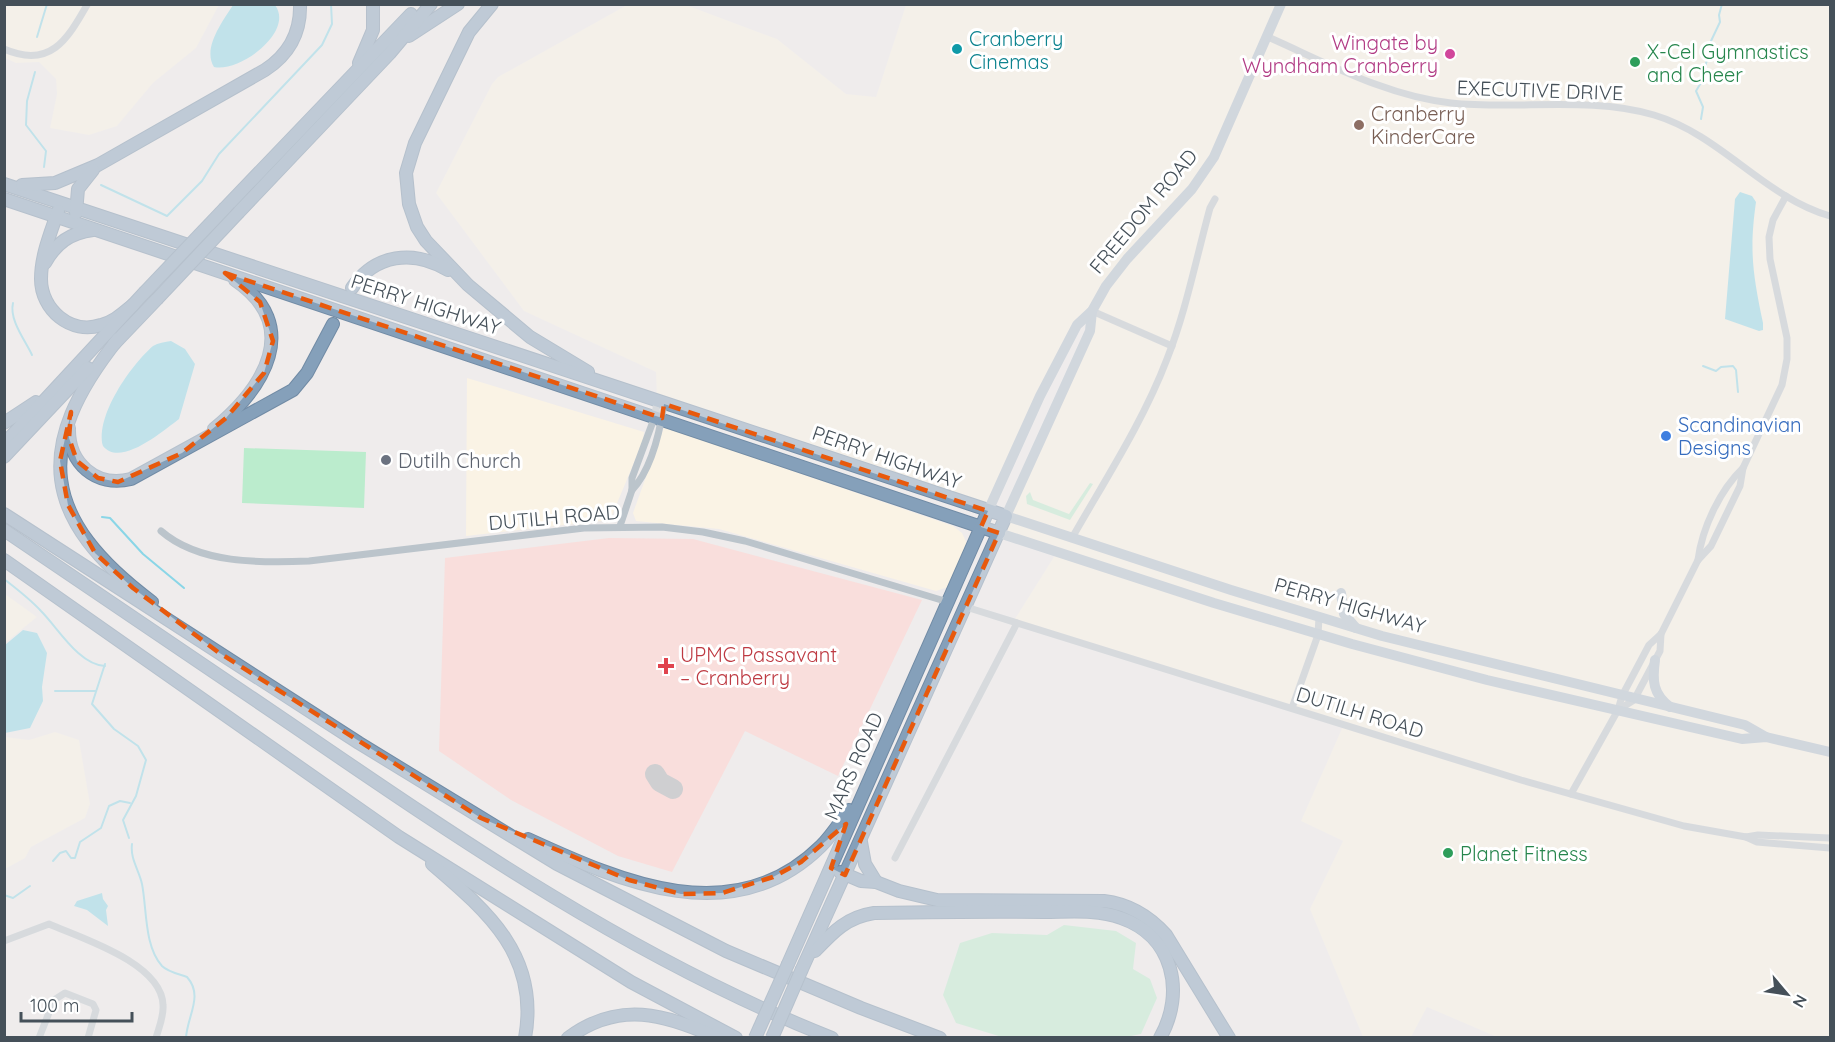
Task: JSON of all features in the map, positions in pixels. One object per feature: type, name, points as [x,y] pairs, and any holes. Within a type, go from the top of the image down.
[{"type":"highway","points":[[7,184],[55,183],[99,165],[276,62],[293,40],[300,19],[300,4]]},
{"type":"highway","points":[[350,78],[371,40],[374,20],[373,4]]},
{"type":"highway","points":[[4,444],[132,305],[421,4]]},
{"type":"highway","points":[[4,457],[390,53],[431,4]]},
{"type":"highway","points":[[390,53],[434,18],[458,4]]},
{"type":"highway","points":[[468,285],[426,241],[417,227],[408,204],[406,173],[418,136],[465,39],[477,19],[492,4]]},
{"type":"highway","points":[[76,223],[80,185],[99,165]]},
{"type":"highway","name":"PERRY HIGHWAY","points":[[7,184],[1006,516]]},
{"type":"highway","name":"PERRY HIGHWAY","points":[[4,199],[999,533]]},
{"type":"highway","points":[[61,202],[42,269],[41,287],[53,311],[69,324],[88,328],[101,326],[114,320],[132,305]]},
{"type":"highway","points":[[42,269],[62,241],[73,234],[96,230]]},
{"type":"highway","points":[[352,288],[375,266],[387,260],[407,256],[435,263],[468,285],[543,346],[620,389]]},
{"type":"highway","points":[[182,453],[235,410],[264,373],[271,354],[272,334],[263,307],[251,292],[225,273]]},
{"type":"highway","points":[[71,412],[69,438],[74,455],[86,470],[98,478],[118,482],[131,479],[293,390],[307,373],[333,324]]},
{"type":"highway","points":[[118,339],[86,381],[71,412],[63,434],[60,461],[68,505],[81,533],[95,553],[133,588],[219,651],[359,743],[567,869],[726,951],[861,1008],[940,1038]]},
{"type":"highway","points":[[4,423],[58,385]]},
{"type":"highway","name":"MARS ROAD","points":[[755,1038],[988,511]]},
{"type":"highway","points":[[4,514],[162,618],[219,651]]},
{"type":"highway","name":"FREEDOM ROAD","points":[[999,533],[1006,516]]},
{"type":"highway","points":[[4,530],[435,823],[539,889],[685,970],[832,1038]]},
{"type":"highway","name":"MARS ROAD","points":[[772,1038],[999,533]]},
{"type":"highway","points":[[4,560],[399,837],[631,982],[736,1038]]},
{"type":"highway","points":[[481,818],[556,852],[640,884],[681,894],[722,893],[758,884],[801,862],[822,845],[862,794]]},
{"type":"highway","points":[[399,837],[471,898],[501,929],[513,949],[526,990],[528,1011],[525,1038]]},
{"type":"highway","points":[[861,841],[865,864],[876,882]]},
{"type":"highway","points":[[831,868],[861,881],[876,882],[899,891],[937,900],[1104,901],[1128,906],[1158,926],[1166,935],[1229,1038]]},
{"type":"highway","points":[[805,964],[842,924],[857,915],[976,911],[1109,914],[1144,930],[1163,949],[1168,960],[1174,986],[1174,1000],[1171,1015],[1160,1038]]},
{"type":"highway","points":[[568,1038],[599,1020],[641,1013],[680,1021],[718,1038]]},
{"type":"main road","name":"FREEDOM ROAD","points":[[988,511],[1040,396],[1077,325],[1092,311],[1119,267],[1185,198],[1203,175],[1226,133],[1281,4]]},
{"type":"main road","name":"FREEDOM ROAD","points":[[1006,516],[1090,331],[1092,311]]},
{"type":"main road","name":"PERRY HIGHWAY","points":[[1006,516],[1356,628],[1745,725],[1766,737],[1830,752]]},
{"type":"main road","name":"PERRY HIGHWAY","points":[[999,533],[1318,635],[1467,675],[1742,739],[1766,737]]},
{"type":"main road","points":[[1341,593],[1344,614],[1356,628]]},
{"type":"main road","points":[[1655,660],[1653,679],[1655,691],[1673,708]]},
{"type":"street","points":[[4,49],[28,55],[53,51],[67,39],[87,5]]},
{"type":"street","name":"EXECUTIVE DRIVE","points":[[1268,37],[1377,85],[1423,98],[1472,105],[1605,107],[1660,117],[1704,138],[1786,196],[1830,216]]},
{"type":"street","points":[[1571,794],[1618,710],[1622,696],[1649,645],[1661,634],[1698,560],[1711,546],[1740,486],[1743,468],[1776,401],[1786,368],[1786,328],[1768,244],[1771,225],[1786,196]]},
{"type":"street","points":[[1072,538],[1141,416],[1172,346],[1210,208],[1215,199]]},
{"type":"street","points":[[1092,311],[1172,346]]},
{"type":"street","points":[[620,526],[632,490],[641,481],[661,402]]},
{"type":"street","points":[[1698,560],[1700,541],[1710,520],[1730,481],[1743,468]]},
{"type":"street","name":"DUTILH ROAD","points":[[161,531],[177,544],[202,553],[277,562],[309,561],[620,526],[682,529],[723,536],[948,602]]},
{"type":"street","name":"DUTILH ROAD","points":[[966,607],[1571,794],[1684,826],[1746,837],[1757,842],[1830,848]]},
{"type":"street","points":[[1292,708],[1323,618]]},
{"type":"street","points":[[895,858],[1017,623]]},
{"type":"street","points":[[1618,710],[1634,699],[1660,651],[1661,634]]},
{"type":"street","name":"DUTILH ROAD","points":[[1746,837],[1758,835],[1830,838]]},
{"type":"street","points":[[4,941],[49,924],[136,963],[156,986],[164,1004],[156,1038]]},
{"type":"street","points":[[39,1038],[54,1000],[65,993],[93,1004],[96,1010],[88,1038]]},
{"type":"highlighted area","points":[[225,273],[662,418],[664,404],[988,511],[981,527],[999,533],[845,875],[831,868],[846,824],[801,862],[773,877],[722,893],[681,894],[629,880],[481,818],[218,652],[133,588],[95,553],[68,505],[60,461],[71,412],[69,438],[77,461],[98,478],[118,482],[182,453],[226,418],[264,373],[273,341],[260,302]]},
{"type":"shaded area","points":[[4,5],[219,5],[196,48],[153,83],[117,126],[89,135],[50,128],[57,94],[56,79],[39,62],[16,63],[5,58]]},
{"type":"shaded area","points":[[627,5],[686,5],[777,39],[846,94],[876,97],[906,5],[1830,6],[1830,1037],[1497,1037],[1427,1007],[1411,1037],[1363,1037],[1310,909],[1343,841],[1301,821],[1344,724],[1013,622],[1057,552],[999,533],[1090,331],[1092,312],[1077,325],[988,511],[657,401],[656,372],[524,311],[436,193],[492,84],[498,77]]},
{"type":"shaded area","points":[[467,378],[644,432],[643,441],[610,520],[466,536]]},
{"type":"shaded area","points":[[664,427],[953,526],[962,533],[967,544],[948,587],[936,591],[719,529],[636,521],[633,513]]},
{"type":"shaded area","name":"UPMC Passavant – Cranberry","points":[[609,538],[693,539],[922,600],[838,776],[745,731],[672,872],[618,856],[511,800],[439,751],[445,558]]},
{"type":"shaded area","points":[[5,594],[37,617],[5,643]]},
{"type":"shaded area","points":[[55,732],[79,740],[90,804],[85,818],[31,847],[25,858],[5,869],[5,737],[29,740]]},
{"type":"green space","points":[[244,448],[366,452],[364,508],[242,503]]},
{"type":"green space","points":[[1090,483],[1093,484],[1070,520],[1027,504],[1026,496],[1030,492],[1033,500],[1069,514]]},
{"type":"green space","points":[[1064,925],[1116,931],[1136,943],[1133,969],[1150,979],[1157,998],[1141,1034],[1121,1038],[1002,1037],[956,1023],[943,995],[960,943],[992,933],[1047,935]]},
{"type":"water","points":[[233,5],[275,5],[279,16],[277,27],[271,38],[250,57],[237,64],[214,67],[210,52],[212,43]]},
{"type":"water","points":[[1740,192],[1752,196],[1756,202],[1753,249],[1763,323],[1763,330],[1759,331],[1725,319],[1735,199]]},
{"type":"water","points":[[171,341],[185,349],[195,364],[179,419],[141,445],[120,453],[110,452],[103,446],[102,434],[104,420],[117,392],[135,365],[153,346]]},
{"type":"water","points":[[23,630],[37,633],[47,653],[42,687],[43,701],[30,728],[5,733],[5,645]]},
{"type":"water","points":[[102,893],[108,906],[106,910],[108,926],[87,910],[74,906],[77,901]]},
{"type":"waterway","points":[[37,37],[47,4]]},
{"type":"waterway","points":[[101,185],[167,216],[202,181],[219,154],[322,45],[332,24],[331,4]]},
{"type":"waterway","points":[[1701,119],[1703,107],[1696,91],[1705,76],[1706,63],[1712,51],[1711,41],[1720,22],[1722,4]]},
{"type":"waterway","points":[[35,72],[27,101],[26,125],[46,151],[44,167]]},
{"type":"waterway","points":[[13,303],[15,323],[32,355]]},
{"type":"waterway","points":[[1703,366],[1716,371],[1721,367],[1733,366],[1736,370],[1738,392]]},
{"type":"waterway","points":[[102,517],[110,518],[143,554],[184,588]]},
{"type":"waterway","points":[[4,579],[37,607],[78,653],[95,664],[105,666]]},
{"type":"waterway","points":[[105,664],[92,704],[114,729],[138,746],[146,760],[136,796],[123,820],[129,838]]},
{"type":"waterway","points":[[55,691],[96,691]]},
{"type":"waterway","points":[[53,861],[60,853],[66,851],[71,858],[75,858],[80,842],[101,828],[109,806],[120,801],[130,803]]},
{"type":"waterway","points":[[132,844],[133,860],[142,884],[149,938],[156,958],[170,971],[187,977],[194,991],[186,1038]]},
{"type":"waterway","points":[[4,895],[13,898],[30,886]]},
{"type":"taxiway","points":[[655,774],[660,782],[673,789]]},
{"type":"place","name":"Cranberry Cinemas","points":[[957,49]]},
{"type":"place","name":"Wingate by Wyndham Cranberry","points":[[1450,54]]},
{"type":"place","name":"X-Cel Gymnastics and Cheer","points":[[1635,62]]},
{"type":"place","name":"Cranberry KinderCare","points":[[1359,125]]},
{"type":"place","name":"Scandinavian Designs","points":[[1666,436]]},
{"type":"place","name":"Dutilh Church","points":[[386,460]]},
{"type":"place","name":"UPMC Passavant – Cranberry","points":[[666,666]]},
{"type":"place","name":"Planet Fitness","points":[[1448,853]]}]
